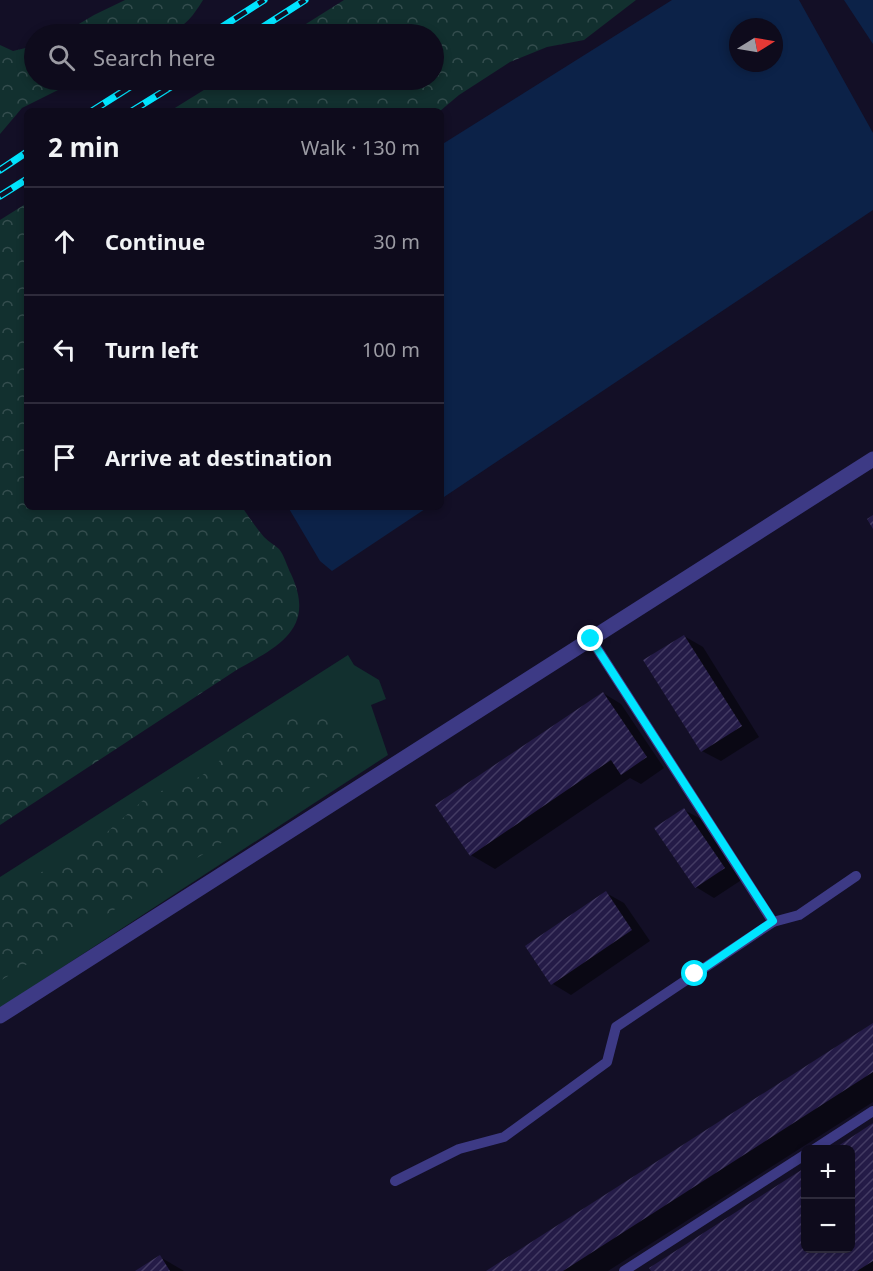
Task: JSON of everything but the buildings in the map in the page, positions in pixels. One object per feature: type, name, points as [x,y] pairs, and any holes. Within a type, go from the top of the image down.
[{"type":"street","points":[[0,1016],[873,459]]},
{"type":"lane","points":[[591,639],[773,921]]},
{"type":"lane","points":[[395,1181],[459,1149],[504,1137],[607,1062],[616,1027],[773,921],[798,915],[856,876]]},
{"type":"lane","points":[[819,1145],[873,1111]]},
{"type":"lane","points":[[624,1271],[801,1157]]},
{"type":"green space","points":[[125,0],[203,0],[184,24],[79,24]]},
{"type":"green space","points":[[344,0],[636,0],[584,40],[547,47],[510,62],[459,95],[444,108],[175,108],[204,90],[444,90],[444,24],[306,24]]},
{"type":"green space","points":[[0,45],[13,51],[24,48],[24,90],[58,90],[22,108],[0,134]]},
{"type":"green space","points":[[24,205],[24,510],[244,510],[264,537],[282,554],[298,593],[299,608],[296,622],[290,633],[268,652],[238,669],[0,825],[0,220]]},
{"type":"green space","points":[[348,655],[354,665],[379,680],[386,699],[371,705],[388,755],[0,1008],[0,877]]},
{"type":"green space","points":[[306,715],[326,717],[353,740],[362,755],[0,981],[0,894],[10,885],[44,871],[58,860],[91,843],[106,833],[148,796],[199,777],[214,768],[236,739],[253,730]]},
{"type":"water","points":[[672,0],[799,0],[873,133],[873,210],[444,497],[444,143]]},
{"type":"water","points":[[844,0],[873,0],[873,44]]},
{"type":"water","points":[[290,510],[424,510],[332,571],[320,561]]},
{"type":"railway","points":[[227,24],[264,0]]},
{"type":"railway","points":[[268,24],[305,0]]},
{"type":"railway","points":[[97,108],[125,90]]},
{"type":"railway","points":[[137,108],[166,90]]},
{"type":"railway","points":[[0,170],[24,154]]},
{"type":"railway","points":[[0,196],[24,181]]},
{"type":"route","points":[[591,639],[773,921],[695,974]]}]
